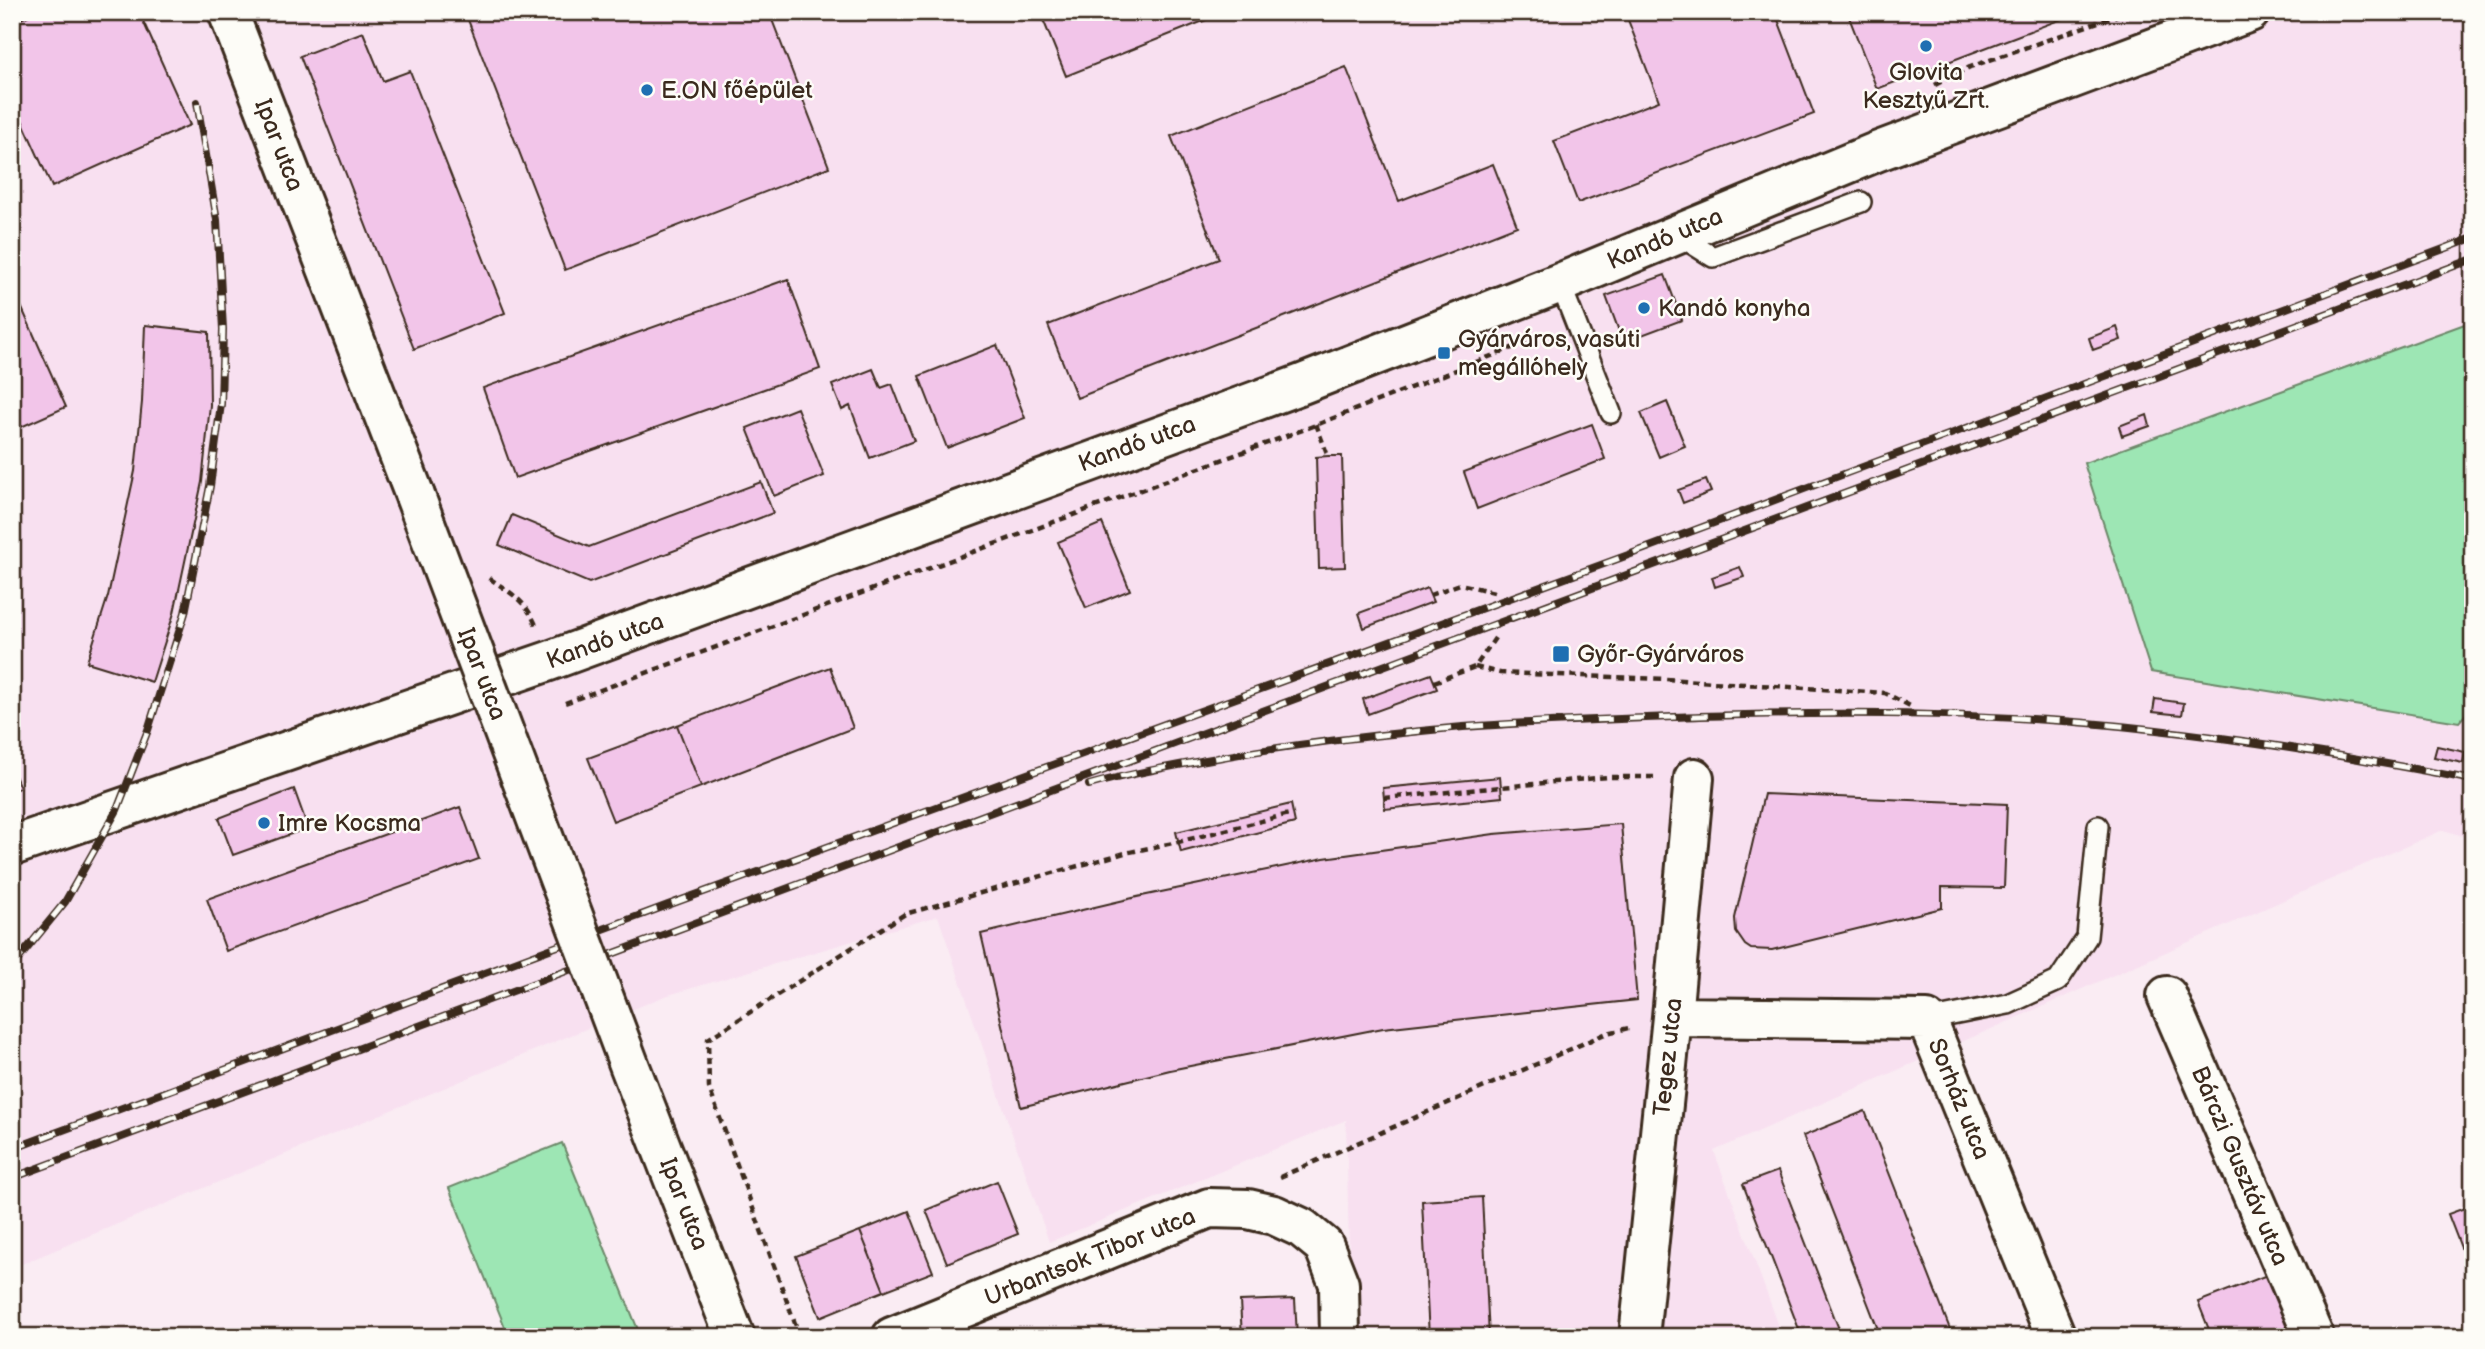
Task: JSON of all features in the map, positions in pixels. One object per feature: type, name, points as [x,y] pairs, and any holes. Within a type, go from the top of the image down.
[{"type":"street","name":"Ipar utca","points":[[228,12],[735,1337]]},
{"type":"street","name":"Kandó utca","points":[[12,846],[550,661],[1302,384],[1560,283],[1876,152],[2250,12]]},
{"type":"street","name":"Tegez utca","points":[[1639,1337],[1694,778]]},
{"type":"street","name":"Bárczi Gusztáv utca","points":[[2166,996],[2314,1337]]},
{"type":"street","name":"Sorház utca","points":[[1672,1017],[1927,1020],[2056,1337]]},
{"type":"street","name":"Urbantsok Tibor utca","points":[[892,1337],[1209,1208],[1248,1209],[1274,1215],[1302,1228],[1324,1245],[1339,1284],[1340,1337]]},
{"type":"lane","points":[[1678,235],[1713,257],[1861,202]]},
{"type":"lane","points":[[1560,283],[1611,413]]},
{"type":"lane","points":[[1927,1020],[2008,1004],[2058,981],[2087,937],[2098,826]]},
{"type":"path","points":[[565,704],[1316,425],[1552,332]]},
{"type":"path","points":[[1430,595],[1460,584],[1494,592]]},
{"type":"path","points":[[1475,667],[1495,638]]},
{"type":"path","points":[[1434,682],[1475,667],[1500,673],[1665,679],[1885,693],[1910,706]]},
{"type":"path","points":[[1384,799],[1608,777],[1694,778]]},
{"type":"path","points":[[800,1337],[709,1088],[708,1039],[905,914],[1125,853],[1293,813]]},
{"type":"path","points":[[1271,1181],[1607,1034],[1672,1017]]},
{"type":"shaded area","points":[[12,12],[2473,12],[2473,321],[2085,463],[2459,722],[2473,706],[2473,839],[2443,830],[1714,1151],[1783,1337],[1351,1337],[1346,1120],[1049,1242],[938,916],[665,996],[12,1268]]},
{"type":"green space","points":[[2473,321],[2473,706],[2459,722],[2151,672],[2084,463]]},
{"type":"green space","points":[[562,1143],[641,1337],[509,1337],[449,1188]]},
{"type":"building","points":[[36,12],[139,12],[190,125],[52,187],[12,98],[12,23]]},
{"type":"building","name":"E.ON főépület","points":[[465,12],[769,12],[829,167],[565,270]]},
{"type":"building","points":[[1040,12],[1226,12],[1066,76]]},
{"type":"building","points":[[1625,12],[1775,12],[1814,114],[1578,203],[1554,141],[1659,101]]},
{"type":"building","name":"Glovita Kesztyű Zrt.","points":[[1847,12],[2080,12],[1877,89]]},
{"type":"building","points":[[363,32],[383,81],[410,71],[505,313],[414,349],[300,56]]},
{"type":"building","points":[[1346,67],[1399,201],[1493,164],[1517,226],[1077,398],[1048,325],[1219,259],[1171,136]]},
{"type":"building","name":"Kandó konyha","points":[[1665,275],[1682,320],[1623,342],[1606,296]]},
{"type":"building","points":[[788,279],[820,369],[515,478],[483,388]]},
{"type":"building","points":[[12,286],[66,407],[12,431]]},
{"type":"building","points":[[145,325],[209,332],[210,405],[202,482],[174,613],[152,682],[87,662],[108,596],[135,471],[142,402]]},
{"type":"building","points":[[2117,327],[2121,340],[2093,350],[2089,338]]},
{"type":"building","points":[[997,345],[1025,418],[947,448],[919,376]]},
{"type":"building","points":[[873,369],[881,388],[892,384],[914,441],[870,458],[850,406],[842,410],[832,385]]},
{"type":"building","points":[[1667,402],[1685,446],[1659,457],[1641,413]]},
{"type":"building","points":[[797,408],[824,476],[774,496],[747,428]]},
{"type":"building","points":[[2147,415],[2150,426],[2122,436],[2119,426]]},
{"type":"building","points":[[1592,424],[1605,459],[1477,509],[1464,472]]},
{"type":"building","points":[[1342,456],[1345,567],[1319,568],[1316,457]]},
{"type":"building","points":[[1706,480],[1711,492],[1683,503],[1678,490]]},
{"type":"building","points":[[761,482],[773,513],[589,583],[499,545],[512,515],[589,547]]},
{"type":"building","points":[[1102,523],[1130,590],[1086,608],[1058,542]]},
{"type":"building","points":[[1740,567],[1744,577],[1715,587],[1712,577]]},
{"type":"building","points":[[1427,588],[1433,602],[1364,628],[1359,613]]},
{"type":"building","points":[[830,667],[853,728],[701,787],[677,725]]},
{"type":"building","points":[[1431,674],[1437,689],[1368,714],[1363,699]]},
{"type":"building","points":[[2155,699],[2184,703],[2182,715],[2153,712]]},
{"type":"building","points":[[677,725],[701,787],[613,821],[588,758]]},
{"type":"building","points":[[2437,746],[2465,752],[2463,763],[2434,757]]},
{"type":"building","points":[[12,768],[20,788],[12,791]]},
{"type":"building","points":[[1500,777],[1502,797],[1385,809],[1383,788]]},
{"type":"building","name":"Imre Kocsma","points":[[294,789],[308,828],[233,855],[219,818]]},
{"type":"building","points":[[1764,794],[2007,804],[2004,888],[1942,887],[1942,908],[1772,950],[1751,949],[1736,932],[1735,918]]},
{"type":"building","points":[[1291,804],[1295,823],[1181,852],[1176,832]]},
{"type":"building","points":[[460,807],[479,859],[226,951],[207,899]]},
{"type":"building","points":[[1621,824],[1637,1000],[1383,1028],[1170,1070],[1021,1107],[981,934],[1137,897],[1324,858],[1494,834]]},
{"type":"building","points":[[1865,1111],[1953,1337],[1881,1337],[1803,1136]]},
{"type":"building","points":[[1778,1171],[1842,1337],[1802,1337],[1743,1184]]},
{"type":"building","points":[[997,1181],[1018,1234],[947,1263],[926,1210]]},
{"type":"building","points":[[1482,1197],[1489,1337],[1429,1337],[1422,1201]]},
{"type":"building","points":[[2473,1205],[2473,1279],[2448,1214]]},
{"type":"building","points":[[909,1211],[933,1272],[884,1291],[860,1231]]},
{"type":"building","points":[[860,1231],[884,1291],[820,1317],[796,1256]]},
{"type":"building","points":[[2272,1273],[2296,1337],[2212,1337],[2198,1302]]},
{"type":"building","points":[[1295,1299],[1297,1337],[1242,1337],[1240,1301]]},
{"type":"railway","points":[[12,967],[65,902],[117,810],[148,730],[185,613],[210,486],[221,404],[223,329],[217,220],[197,102]]},
{"type":"railway","points":[[12,1149],[668,905],[1631,554],[2473,238]]},
{"type":"railway","points":[[12,1178],[2473,259]]},
{"type":"railway","points":[[1089,785],[1238,754],[1430,730],[1582,720],[1812,714],[1980,716],[2092,723],[2270,745],[2473,780]]},
{"type":"place","name":"Glovita Kesztyű Zrt.","points":[[1926,46]]},
{"type":"place","name":"E.ON főépület","points":[[647,90]]},
{"type":"place","name":"Kandó konyha","points":[[1644,308]]},
{"type":"place","name":"Gyárváros, vasúti megállóhely","points":[[1444,353]]},
{"type":"place","name":"Győr-Gyárváros","points":[[1561,654]]},
{"type":"place","name":"Imre Kocsma","points":[[264,823]]}]
